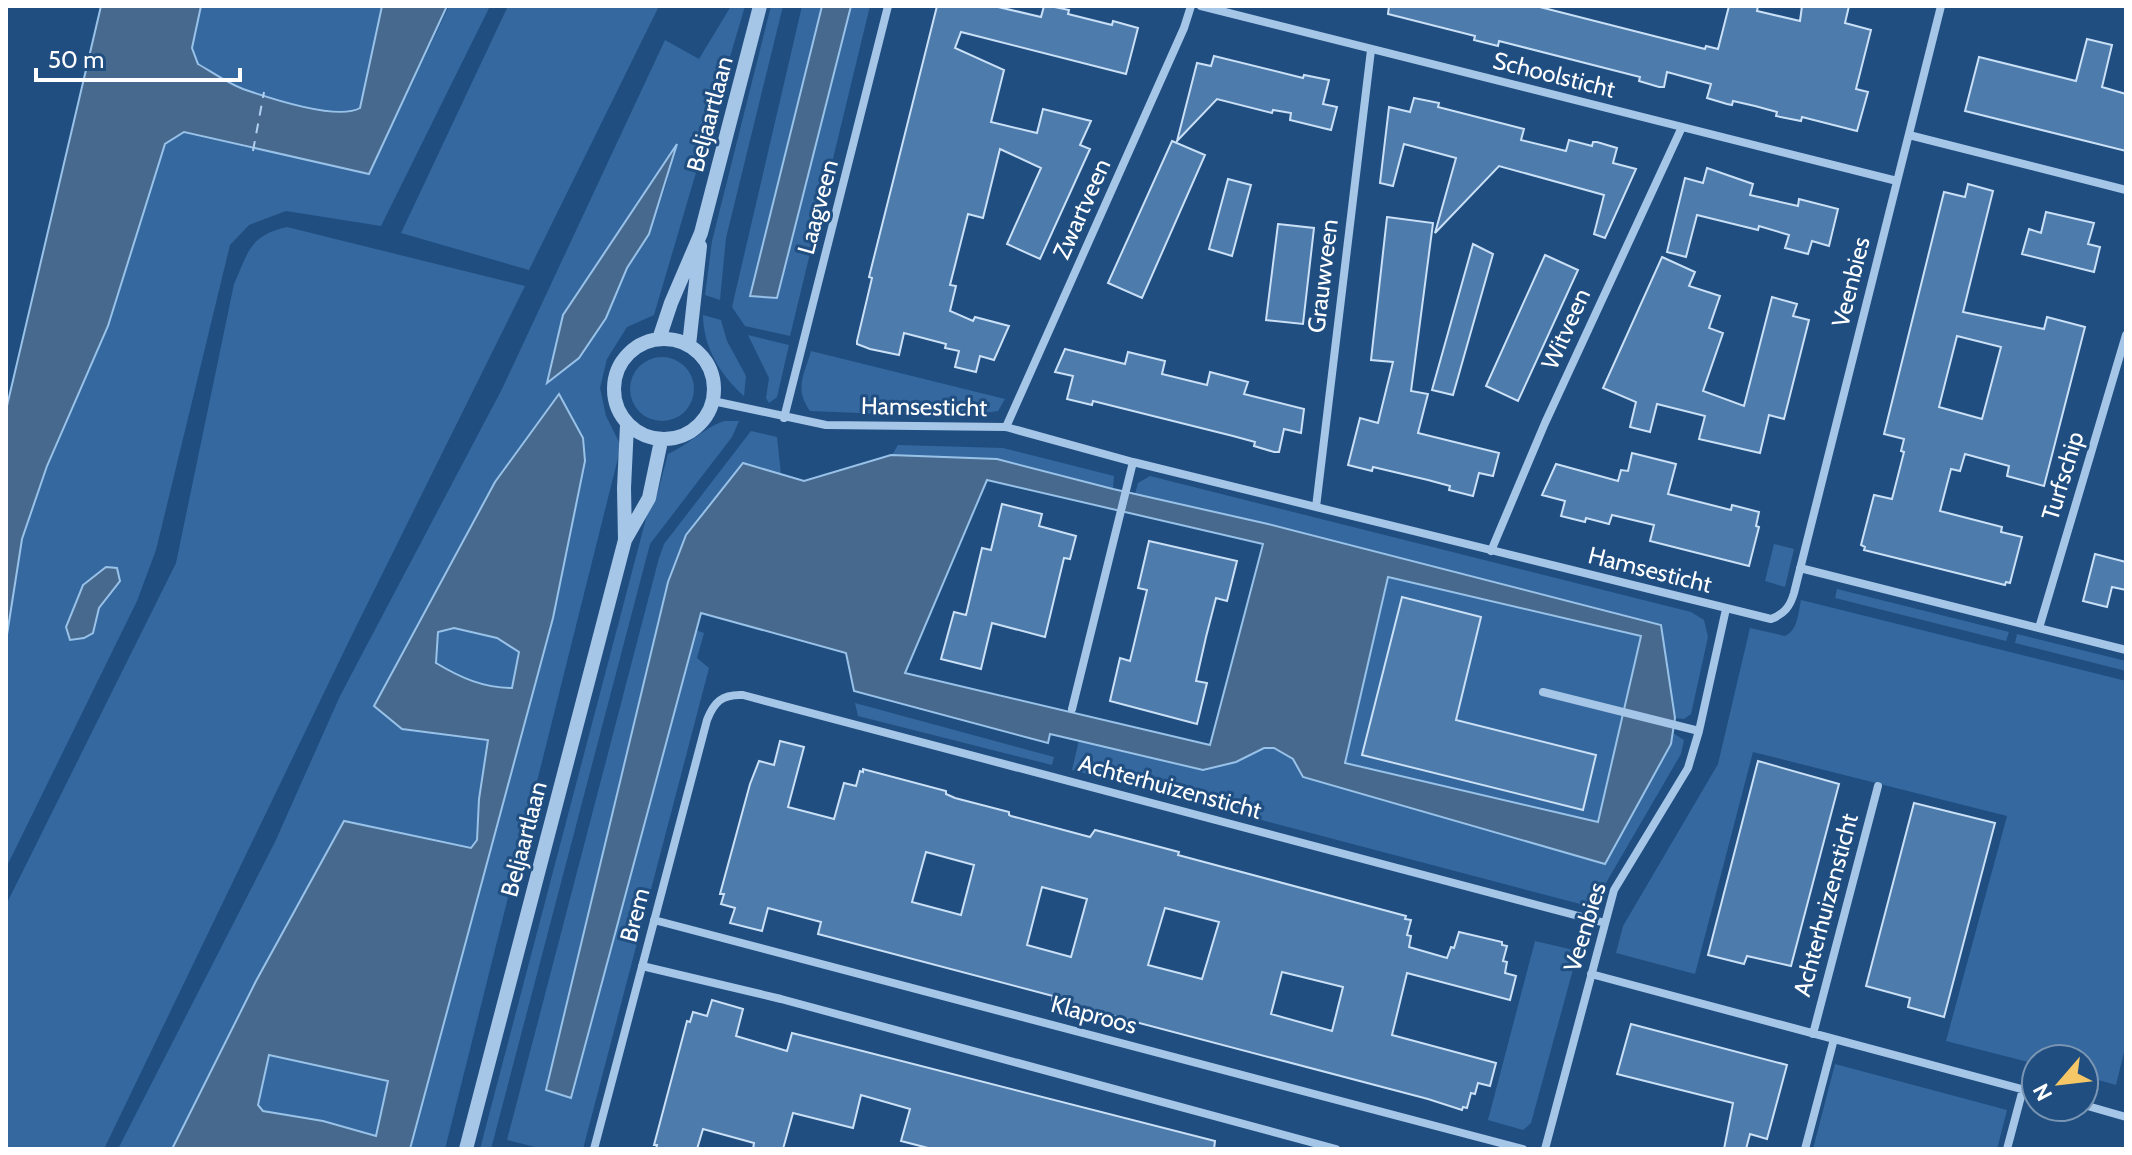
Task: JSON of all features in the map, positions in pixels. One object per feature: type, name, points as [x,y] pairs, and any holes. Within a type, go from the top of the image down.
[{"type":"street","name":"Beljaartlaan","points":[[689,345],[701,233],[760,6]]},
{"type":"street","name":"Laagveen","points":[[784,418],[888,6]]},
{"type":"street","name":"Zwartveen","points":[[1006,427],[1184,28],[1191,6]]},
{"type":"street","name":"Schoolsticht","points":[[1201,6],[1897,181]]},
{"type":"street","name":"Veenbies","points":[[1800,568],[1941,6]]},
{"type":"street","name":"Grauwveen","points":[[1316,507],[1371,50]]},
{"type":"street","name":"Witveen","points":[[1491,551],[1545,423],[1682,127]]},
{"type":"street","points":[[1909,135],[2126,190]]},
{"type":"street","name":"Beljaartlaan","points":[[659,339],[701,233]]},
{"type":"street","name":"Turfschip","points":[[2039,628],[2126,335]]},
{"type":"street","points":[[659,339],[673,339],[689,345],[705,360],[714,380],[713,401],[703,422],[684,436],[661,441],[647,438],[627,425],[615,405],[613,383],[621,361],[637,345],[659,339]]},
{"type":"street","name":"Hamsesticht","points":[[713,401],[826,425],[1006,427],[1133,462],[1771,619],[1781,616],[1791,604],[1800,568]]},
{"type":"street","name":"Beljaartlaan","points":[[625,540],[627,425]]},
{"type":"street","name":"Beljaartlaan","points":[[466,1149],[625,540],[649,498],[661,441]]},
{"type":"street","points":[[1072,709],[1133,462]]},
{"type":"street","points":[[1800,568],[2126,650]]},
{"type":"street","name":"Veenbies","points":[[1545,1149],[1614,890],[1688,768],[1726,609]]},
{"type":"street","points":[[1543,692],[1699,731]]},
{"type":"street","name":"Achterhuizensticht","points":[[724,696],[743,695],[1605,923]]},
{"type":"street","name":"Brem","points":[[594,1149],[707,720],[713,706],[724,696]]},
{"type":"street","name":"Achterhuizensticht","points":[[1813,1034],[1878,786]]},
{"type":"street","name":"Klaproos","points":[[654,920],[1523,1149]]},
{"type":"street","points":[[642,966],[781,999],[1336,1149]]},
{"type":"street","name":"Achterhuizensticht","points":[[1591,974],[2020,1088]]},
{"type":"street","points":[[1805,1149],[1834,1039]]},
{"type":"street","points":[[2007,1149],[2020,1100]]},
{"type":"street","points":[[2100,1110],[2126,1117]]},
{"type":"shaded area","points":[[101,6],[201,6],[192,48],[198,64],[243,89],[303,107],[336,112],[360,108],[382,6],[447,6],[369,174],[184,132],[165,144],[108,326],[47,466],[22,539],[6,641],[6,410]]},
{"type":"shaded area","points":[[201,6],[382,6],[360,108],[335,112],[285,102],[237,87],[198,64],[192,48]]},
{"type":"shaded area","points":[[449,6],[490,6],[381,226],[286,211],[249,225],[230,245],[156,550],[137,601],[6,868],[6,637],[23,537],[46,471],[108,326],[161,148],[183,133],[369,174]]},
{"type":"shaded area","points":[[508,6],[659,6],[529,270],[401,233]]},
{"type":"shaded area","points":[[731,6],[745,6],[654,315],[627,327],[607,359],[600,388],[606,416],[621,446],[445,1149],[410,1149],[553,618],[585,461],[583,438],[374,706],[403,729],[488,740],[479,799],[477,840],[471,848],[344,822],[256,981],[172,1149],[118,1149],[275,842],[340,696],[502,389],[665,40],[699,59]],"holes":[[[675,147],[649,234],[547,382],[563,315]]]},
{"type":"shaded area","points":[[771,6],[783,6],[726,238],[720,300],[705,295],[712,241]]},
{"type":"shaded area","points":[[802,6],[822,6],[750,296],[777,297],[851,6],[870,6],[790,336],[745,326],[732,307]]},
{"type":"shaded area","points":[[822,6],[851,6],[777,298],[750,296]]},
{"type":"shaded area","points":[[677,144],[649,234],[627,268],[606,318],[579,358],[547,383],[563,315]]},
{"type":"shaded area","points":[[287,227],[525,286],[348,643],[104,1149],[6,1149],[6,905],[176,563],[234,284],[257,240]]},
{"type":"shaded area","points":[[703,315],[721,320],[727,341],[746,376],[744,396],[715,360],[706,338]]},
{"type":"shaded area","points":[[748,335],[789,345],[777,397],[769,403],[766,398],[769,378]]},
{"type":"shaded area","points":[[811,351],[1005,399],[998,411],[957,417],[810,411],[801,388]]},
{"type":"shaded area","points":[[662,357],[680,363],[688,371],[694,389],[688,407],[680,415],[662,421],[644,415],[636,407],[630,389],[636,371],[644,363]]},
{"type":"shaded area","points":[[559,394],[583,438],[585,461],[553,618],[410,1149],[172,1149],[256,981],[344,821],[471,848],[477,840],[479,799],[488,740],[402,729],[374,706],[495,482]],"holes":[[[454,628],[497,638],[519,652],[512,688],[473,681],[436,663],[438,632]],[[269,1055],[388,1081],[376,1136],[323,1121],[263,1111],[258,1105]]]},
{"type":"shaded area","points":[[725,421],[739,421],[732,437],[650,544],[491,1149],[480,1149],[648,511],[657,495],[668,454]]},
{"type":"shaded area","points":[[751,431],[777,437],[781,474],[742,463],[546,1090],[571,1097],[696,630],[704,633],[697,658],[709,668],[583,1149],[543,1149],[507,1140],[659,558],[664,544]]},
{"type":"shaded area","points":[[898,445],[1003,448],[1114,476],[1113,489],[997,459],[892,455]]},
{"type":"shaded area","points":[[891,455],[997,459],[1268,524],[1661,625],[1675,718],[1671,744],[1605,864],[1303,777],[1293,759],[1274,748],[1264,748],[1236,762],[1203,770],[1050,734],[1048,743],[854,691],[846,653],[701,613],[571,1098],[546,1090],[668,582],[686,535],[743,463],[804,481]],"holes":[[[987,480],[1263,544],[1210,745],[905,673]],[[1388,577],[1641,636],[1598,822],[1345,763]]]},
{"type":"shaded area","points":[[1150,476],[1691,612],[1704,620],[1708,637],[1691,714],[1684,719],[1675,718],[1661,624],[1268,524],[1135,494],[1138,483]]},
{"type":"shaded area","points":[[1774,544],[1794,549],[1785,587],[1765,581]]},
{"type":"shaded area","points":[[106,567],[117,568],[120,581],[99,608],[93,633],[70,640],[66,627],[83,585]]},
{"type":"shaded area","points":[[1388,577],[1641,636],[1598,823],[1345,763]]},
{"type":"shaded area","points":[[1837,589],[2009,632],[2006,641],[1835,598]]},
{"type":"shaded area","points":[[1801,600],[2126,681],[2126,1044],[2116,1085],[2100,1080],[2100,1043],[2020,1043],[2020,1060],[1946,1041],[2007,816],[1753,752],[1695,974],[1616,953],[1623,926],[1718,764],[1750,628],[1785,636],[1798,616]]},
{"type":"shaded area","points":[[454,628],[497,638],[519,652],[512,688],[472,680],[436,663],[438,632]]},
{"type":"shaded area","points":[[2017,634],[2126,661],[2126,671],[2015,643]]},
{"type":"shaded area","points":[[855,703],[1054,757],[1052,765],[858,716]]},
{"type":"shaded area","points":[[1673,733],[1684,740],[1681,754],[1596,900],[1580,904],[1072,770],[1079,740],[1203,770],[1236,762],[1264,748],[1274,748],[1293,759],[1604,864],[1671,744]]},
{"type":"shaded area","points":[[1535,941],[1578,951],[1531,1123],[1523,1130],[1488,1120]]},
{"type":"shaded area","points":[[269,1054],[388,1081],[376,1136],[323,1121],[263,1111],[257,1106]]},
{"type":"shaded area","points":[[1835,1064],[2007,1110],[1997,1149],[1813,1149]]},
{"type":"building","points":[[937,6],[994,6],[1041,17],[1044,6],[1050,6],[1112,25],[1113,21],[1138,28],[1126,74],[961,32],[955,48],[1004,70],[991,122],[1037,133],[1043,109],[1091,121],[1080,145],[1090,149],[1040,259],[1007,244],[1041,168],[1000,149],[983,218],[968,214],[950,285],[956,286],[950,311],[973,321],[975,317],[1009,326],[994,360],[980,356],[976,372],[955,367],[959,351],[945,348],[946,344],[904,333],[899,355],[857,344],[872,278],[869,277]]},
{"type":"building","points":[[1389,6],[1536,6],[1705,49],[1706,46],[1718,49],[1729,6],[1758,6],[1757,11],[1800,21],[1802,6],[1849,6],[1845,23],[1871,30],[1856,89],[1868,92],[1857,131],[1802,117],[1801,121],[1776,116],[1777,112],[1755,106],[1733,101],[1732,105],[1707,98],[1711,84],[1667,72],[1664,87],[1659,87],[1639,81],[1640,77],[1499,41],[1498,46],[1474,40],[1475,36],[1388,14]]},
{"type":"building","points":[[2087,39],[2112,45],[2102,87],[2126,94],[2126,151],[1965,111],[1979,57],[2076,81]]},
{"type":"building","points":[[1214,56],[1303,78],[1304,75],[1329,80],[1323,104],[1337,107],[1331,130],[1290,120],[1291,113],[1273,110],[1272,113],[1217,99],[1177,141],[1197,63],[1211,66]]},
{"type":"building","points":[[1414,98],[1524,129],[1521,140],[1566,151],[1569,140],[1592,146],[1593,142],[1597,142],[1617,148],[1613,163],[1636,169],[1605,238],[1594,234],[1604,195],[1499,166],[1435,233],[1456,158],[1404,144],[1393,186],[1380,183],[1389,107],[1410,112]]},
{"type":"building","points":[[1172,141],[1205,155],[1142,298],[1108,283]]},
{"type":"building","points":[[1707,168],[1753,184],[1750,195],[1798,206],[1799,199],[1838,209],[1829,246],[1812,241],[1808,254],[1785,248],[1789,235],[1759,226],[1758,230],[1697,215],[1686,257],[1667,252],[1685,178],[1703,183]]},
{"type":"building","points":[[1228,179],[1251,185],[1232,256],[1209,249]]},
{"type":"building","points":[[1968,184],[1993,191],[1963,312],[2044,329],[2047,317],[2085,327],[2044,486],[2007,476],[2009,466],[1965,454],[1960,471],[1951,469],[1940,511],[2002,527],[2001,532],[2022,537],[2010,583],[2006,582],[2005,585],[1864,550],[1865,547],[1861,545],[1874,495],[1892,499],[1904,452],[1901,451],[1904,439],[1884,434],[1944,192],[1965,197]],"holes":[[[1957,336],[2001,347],[1982,419],[1939,407]]]},
{"type":"building","points":[[2046,212],[2094,223],[2088,244],[2100,247],[2094,272],[2022,254],[2029,229],[2041,233]]},
{"type":"building","points":[[1387,217],[1433,223],[1411,391],[1428,394],[1418,433],[1499,453],[1493,476],[1479,473],[1473,496],[1428,480],[1373,467],[1372,471],[1348,465],[1360,418],[1378,423],[1393,362],[1371,360]]},
{"type":"building","points":[[1278,224],[1314,228],[1303,324],[1266,320]]},
{"type":"building","points":[[1473,244],[1493,254],[1453,395],[1432,390]]},
{"type":"building","points":[[1545,255],[1578,270],[1518,401],[1486,386]]},
{"type":"building","points":[[1662,257],[1695,272],[1689,286],[1720,296],[1709,328],[1723,333],[1703,391],[1744,406],[1772,297],[1797,304],[1793,316],[1809,320],[1784,419],[1769,415],[1760,453],[1699,439],[1705,416],[1657,404],[1650,432],[1630,427],[1636,402],[1603,388]]},
{"type":"building","points":[[1065,349],[1125,364],[1128,352],[1165,361],[1162,374],[1207,385],[1210,372],[1248,382],[1244,394],[1304,409],[1301,433],[1284,429],[1279,452],[1274,452],[1254,446],[1255,442],[1233,436],[1093,401],[1092,405],[1067,399],[1073,376],[1055,372]]},
{"type":"building","points":[[1632,453],[1676,464],[1668,494],[1731,510],[1732,505],[1759,512],[1756,526],[1759,527],[1749,566],[1650,541],[1654,525],[1612,515],[1609,524],[1561,516],[1565,501],[1542,495],[1556,464],[1618,481],[1621,470],[1628,471]]},
{"type":"building","points":[[1002,504],[1042,514],[1039,526],[1076,536],[1070,559],[1064,558],[1045,637],[992,623],[981,669],[941,659],[954,612],[966,615],[982,548],[991,550]]},
{"type":"building","points":[[1149,541],[1237,561],[1227,601],[1216,598],[1206,637],[1196,681],[1207,683],[1197,724],[1110,701],[1120,658],[1130,661],[1147,590],[1138,588]]},
{"type":"building","points":[[2095,554],[2126,562],[2126,590],[2112,587],[2107,607],[2083,601]]},
{"type":"building","points":[[1402,597],[1481,617],[1456,720],[1596,755],[1583,810],[1362,755]]},
{"type":"building","points":[[780,741],[804,747],[788,807],[834,819],[844,783],[856,786],[863,769],[946,791],[955,798],[1009,812],[1011,816],[1090,837],[1095,830],[1406,916],[1405,919],[1411,920],[1407,935],[1411,936],[1409,947],[1447,958],[1459,932],[1502,942],[1507,946],[1503,961],[1507,962],[1505,973],[1516,976],[1510,1000],[1407,973],[1392,1035],[1496,1063],[1490,1086],[1478,1083],[1467,1108],[1463,1107],[1462,1110],[818,934],[821,922],[768,908],[762,931],[730,923],[735,908],[721,904],[724,894],[720,894],[750,784],[759,761],[774,765]],"holes":[[[926,852],[974,865],[961,915],[912,902]],[[1042,887],[1087,899],[1071,957],[1027,945]],[[1165,908],[1219,922],[1202,979],[1148,965]],[[1282,972],[1343,987],[1332,1031],[1271,1014]]]},
{"type":"building","points":[[1758,761],[1839,784],[1791,966],[1747,956],[1744,964],[1708,955]]},
{"type":"building","points":[[1914,803],[1995,823],[1944,1017],[1908,1007],[1910,998],[1866,986]]},
{"type":"building","points":[[712,1000],[743,1009],[736,1036],[787,1051],[792,1033],[1215,1141],[1214,1149],[932,1149],[901,1141],[910,1109],[861,1095],[853,1128],[793,1113],[783,1149],[753,1149],[754,1143],[703,1129],[697,1149],[656,1149],[657,1145],[654,1145],[687,1021],[690,1022],[693,1012],[707,1016]]},
{"type":"building","points":[[1631,1024],[1787,1065],[1767,1139],[1750,1134],[1746,1149],[1724,1149],[1733,1103],[1617,1074]]},
{"type":"ferry route","points":[[253,151],[264,92]]}]
